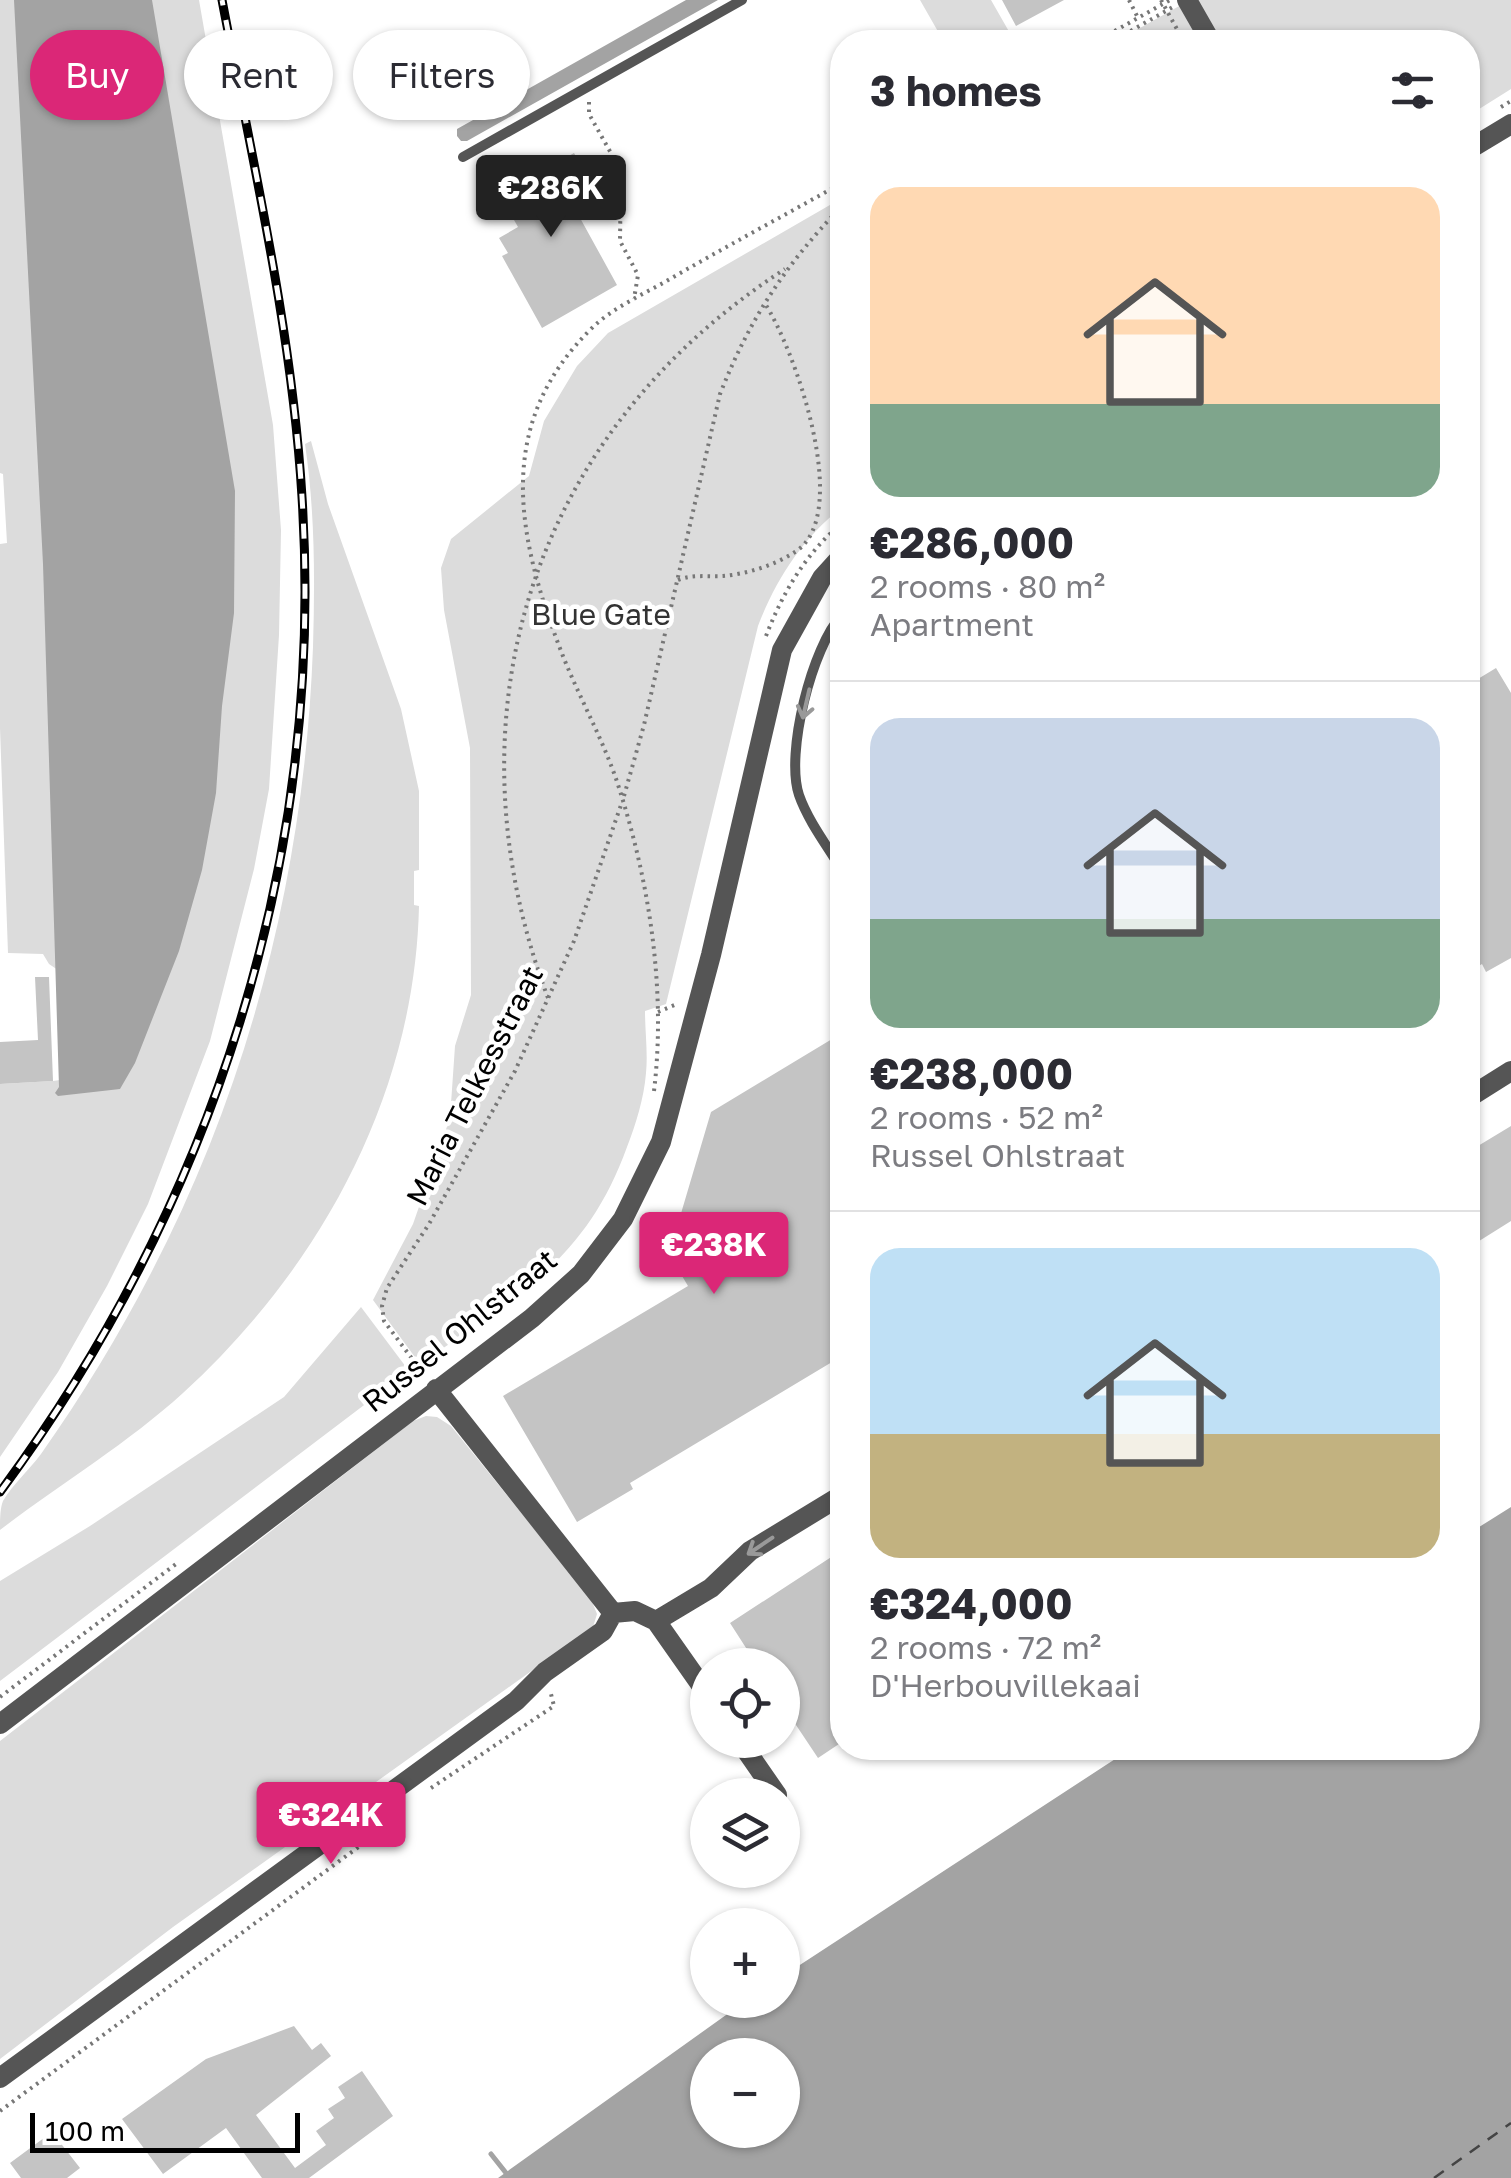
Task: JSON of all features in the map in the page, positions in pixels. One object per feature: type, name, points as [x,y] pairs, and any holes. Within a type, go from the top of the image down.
[{"type":"street","points":[[1186,0],[1204,30]]},
{"type":"street","points":[[1480,143],[1511,124]]},
{"type":"street","name":"Russel Ohlstraat","points":[[0,1724],[430,1382],[532,1318],[580,1274],[623,1219],[661,1142],[711,956],[782,650],[830,569]]},
{"type":"street","points":[[1480,1090],[1511,1071]]},
{"type":"street","points":[[430,1382],[613,1613]]},
{"type":"street","points":[[656,1621],[711,1588],[750,1551],[830,1502]]},
{"type":"street","points":[[613,1613],[635,1612],[656,1621],[690,1669]]},
{"type":"street","points":[[0,2078],[516,1701],[545,1672],[603,1631],[613,1613]]},
{"type":"lane","points":[[462,157],[742,0]]},
{"type":"lane","points":[[830,634],[820,650],[795,754],[800,798],[830,849]]},
{"type":"path","points":[[1129,0],[1138,18]]},
{"type":"path","points":[[1160,0],[1177,30]]},
{"type":"path","points":[[1116,30],[1170,0]]},
{"type":"path","points":[[1132,30],[1186,0]]},
{"type":"path","points":[[588,86],[589,114],[621,171],[620,241],[638,276],[634,299]]},
{"type":"path","name":"Maria Telkesstraat","points":[[654,1091],[658,1012],[648,916],[623,801],[609,758],[561,651],[536,573],[522,488],[528,432],[563,360],[597,324],[634,299],[830,190]]},
{"type":"path","name":"Maria Telkesstraat","points":[[430,1382],[384,1321],[382,1306],[388,1288],[492,1113],[574,941],[623,801],[644,725],[720,394],[738,347],[764,301],[830,220]]},
{"type":"path","points":[[548,999],[513,876],[502,768],[508,684],[536,573],[562,510],[604,439],[646,385],[698,332],[789,266]]},
{"type":"path","points":[[678,580],[688,576],[726,576],[780,560],[799,550],[816,521],[820,491],[809,413],[784,338],[764,301]]},
{"type":"path","points":[[0,1697],[189,1554]]},
{"type":"path","points":[[430,1789],[554,1706],[545,1672]]},
{"type":"path","points":[[0,2110],[372,1837],[390,1817]]},
{"type":"green space","points":[[0,0],[45,0],[45,30],[30,30],[30,120],[47,120],[58,970],[43,954],[8,953],[0,728],[0,544],[7,543],[3,474]]},
{"type":"green space","points":[[137,0],[199,0],[204,30],[184,30],[184,120],[220,120],[273,425],[281,530],[269,789],[254,869],[210,1041],[148,1204],[58,1372],[0,1457],[0,1084],[111,1073],[134,120],[164,120],[164,30],[136,30]]},
{"type":"green space","points":[[920,0],[991,0],[1008,30],[937,30]]},
{"type":"green space","points":[[1190,0],[1511,0],[1511,89],[1480,108],[1480,30],[1136,30]]},
{"type":"green space","name":"Blue Gate","points":[[830,205],[830,518],[792,560],[758,626],[666,1004],[645,1011],[645,1082],[630,1138],[610,1186],[591,1220],[568,1249],[516,1297],[420,1364],[373,1300],[413,1224],[450,1118],[455,1046],[471,995],[470,748],[444,610],[441,568],[451,539],[529,476],[544,421],[577,366],[608,333]]},
{"type":"green space","points":[[311,441],[328,504],[401,709],[419,791],[419,870],[414,871],[414,905],[419,906],[413,976],[400,1044],[379,1109],[351,1173],[278,1290],[233,1344],[162,1412],[0,1530],[3,1501],[71,1410],[151,1273],[187,1199],[245,1047],[285,890],[308,729],[314,570],[305,444]]},
{"type":"green space","points":[[361,1307],[409,1371],[0,1681],[0,1581],[284,1397]]},
{"type":"green space","points":[[437,1417],[451,1426],[591,1599],[597,1614],[593,1627],[173,1927],[0,2059],[0,1741],[413,1421]]},
{"type":"shaded area","points":[[14,0],[152,0],[157,30],[30,30],[30,120],[164,120],[164,71],[235,491],[234,613],[216,793],[202,870],[179,951],[135,1063],[120,1089],[58,1096],[43,564]]},
{"type":"shaded area","points":[[686,0],[718,0],[530,106],[530,88]]},
{"type":"shaded area","points":[[473,120],[504,120],[467,141],[461,141],[457,129]]},
{"type":"shaded area","points":[[1511,1507],[1511,2178],[498,2178],[690,2041],[690,2148],[800,2148],[800,2038],[694,2038],[722,2018],[800,2018],[800,1965],[1114,1760],[1480,1760],[1480,1526]]},
{"type":"building","points":[[1002,0],[1064,0],[1016,26]]},
{"type":"building","points":[[574,153],[587,176],[577,182],[587,200],[574,207],[617,285],[542,328],[502,256],[508,253],[499,238],[518,227],[487,173],[506,162],[519,184]]},
{"type":"building","points":[[1496,668],[1511,693],[1511,958],[1486,972],[1480,965],[1480,678]]},
{"type":"building","points":[[35,977],[49,977],[53,1081],[0,1084],[0,1042],[38,1040]]},
{"type":"building","points":[[830,1040],[830,1363],[630,1483],[633,1489],[577,1522],[503,1396],[688,1286],[669,1254],[711,1112]]},
{"type":"building","points":[[1511,1126],[1511,1221],[1480,1240],[1480,1145]]},
{"type":"building","points":[[830,1558],[830,1750],[818,1758],[800,1731],[800,1648],[746,1648],[730,1623]]},
{"type":"building","points":[[294,2026],[312,2050],[321,2043],[331,2056],[256,2115],[295,2168],[326,2145],[316,2131],[334,2118],[328,2109],[345,2098],[338,2087],[362,2071],[393,2116],[309,2178],[262,2178],[226,2128],[163,2174],[122,2119],[206,2059]]},
{"type":"building","points":[[52,2132],[80,2168],[67,2178],[21,2178],[10,2163]]},
{"type":"waterway","points":[[491,2154],[510,2178]]},
{"type":"ferry route","points":[[1434,2178],[1511,2123]]},
{"type":"railway","points":[[0,1492],[75,1381],[141,1266],[196,1146],[240,1022],[273,895],[295,765],[304,632],[297,434],[270,247],[222,0]]}]
